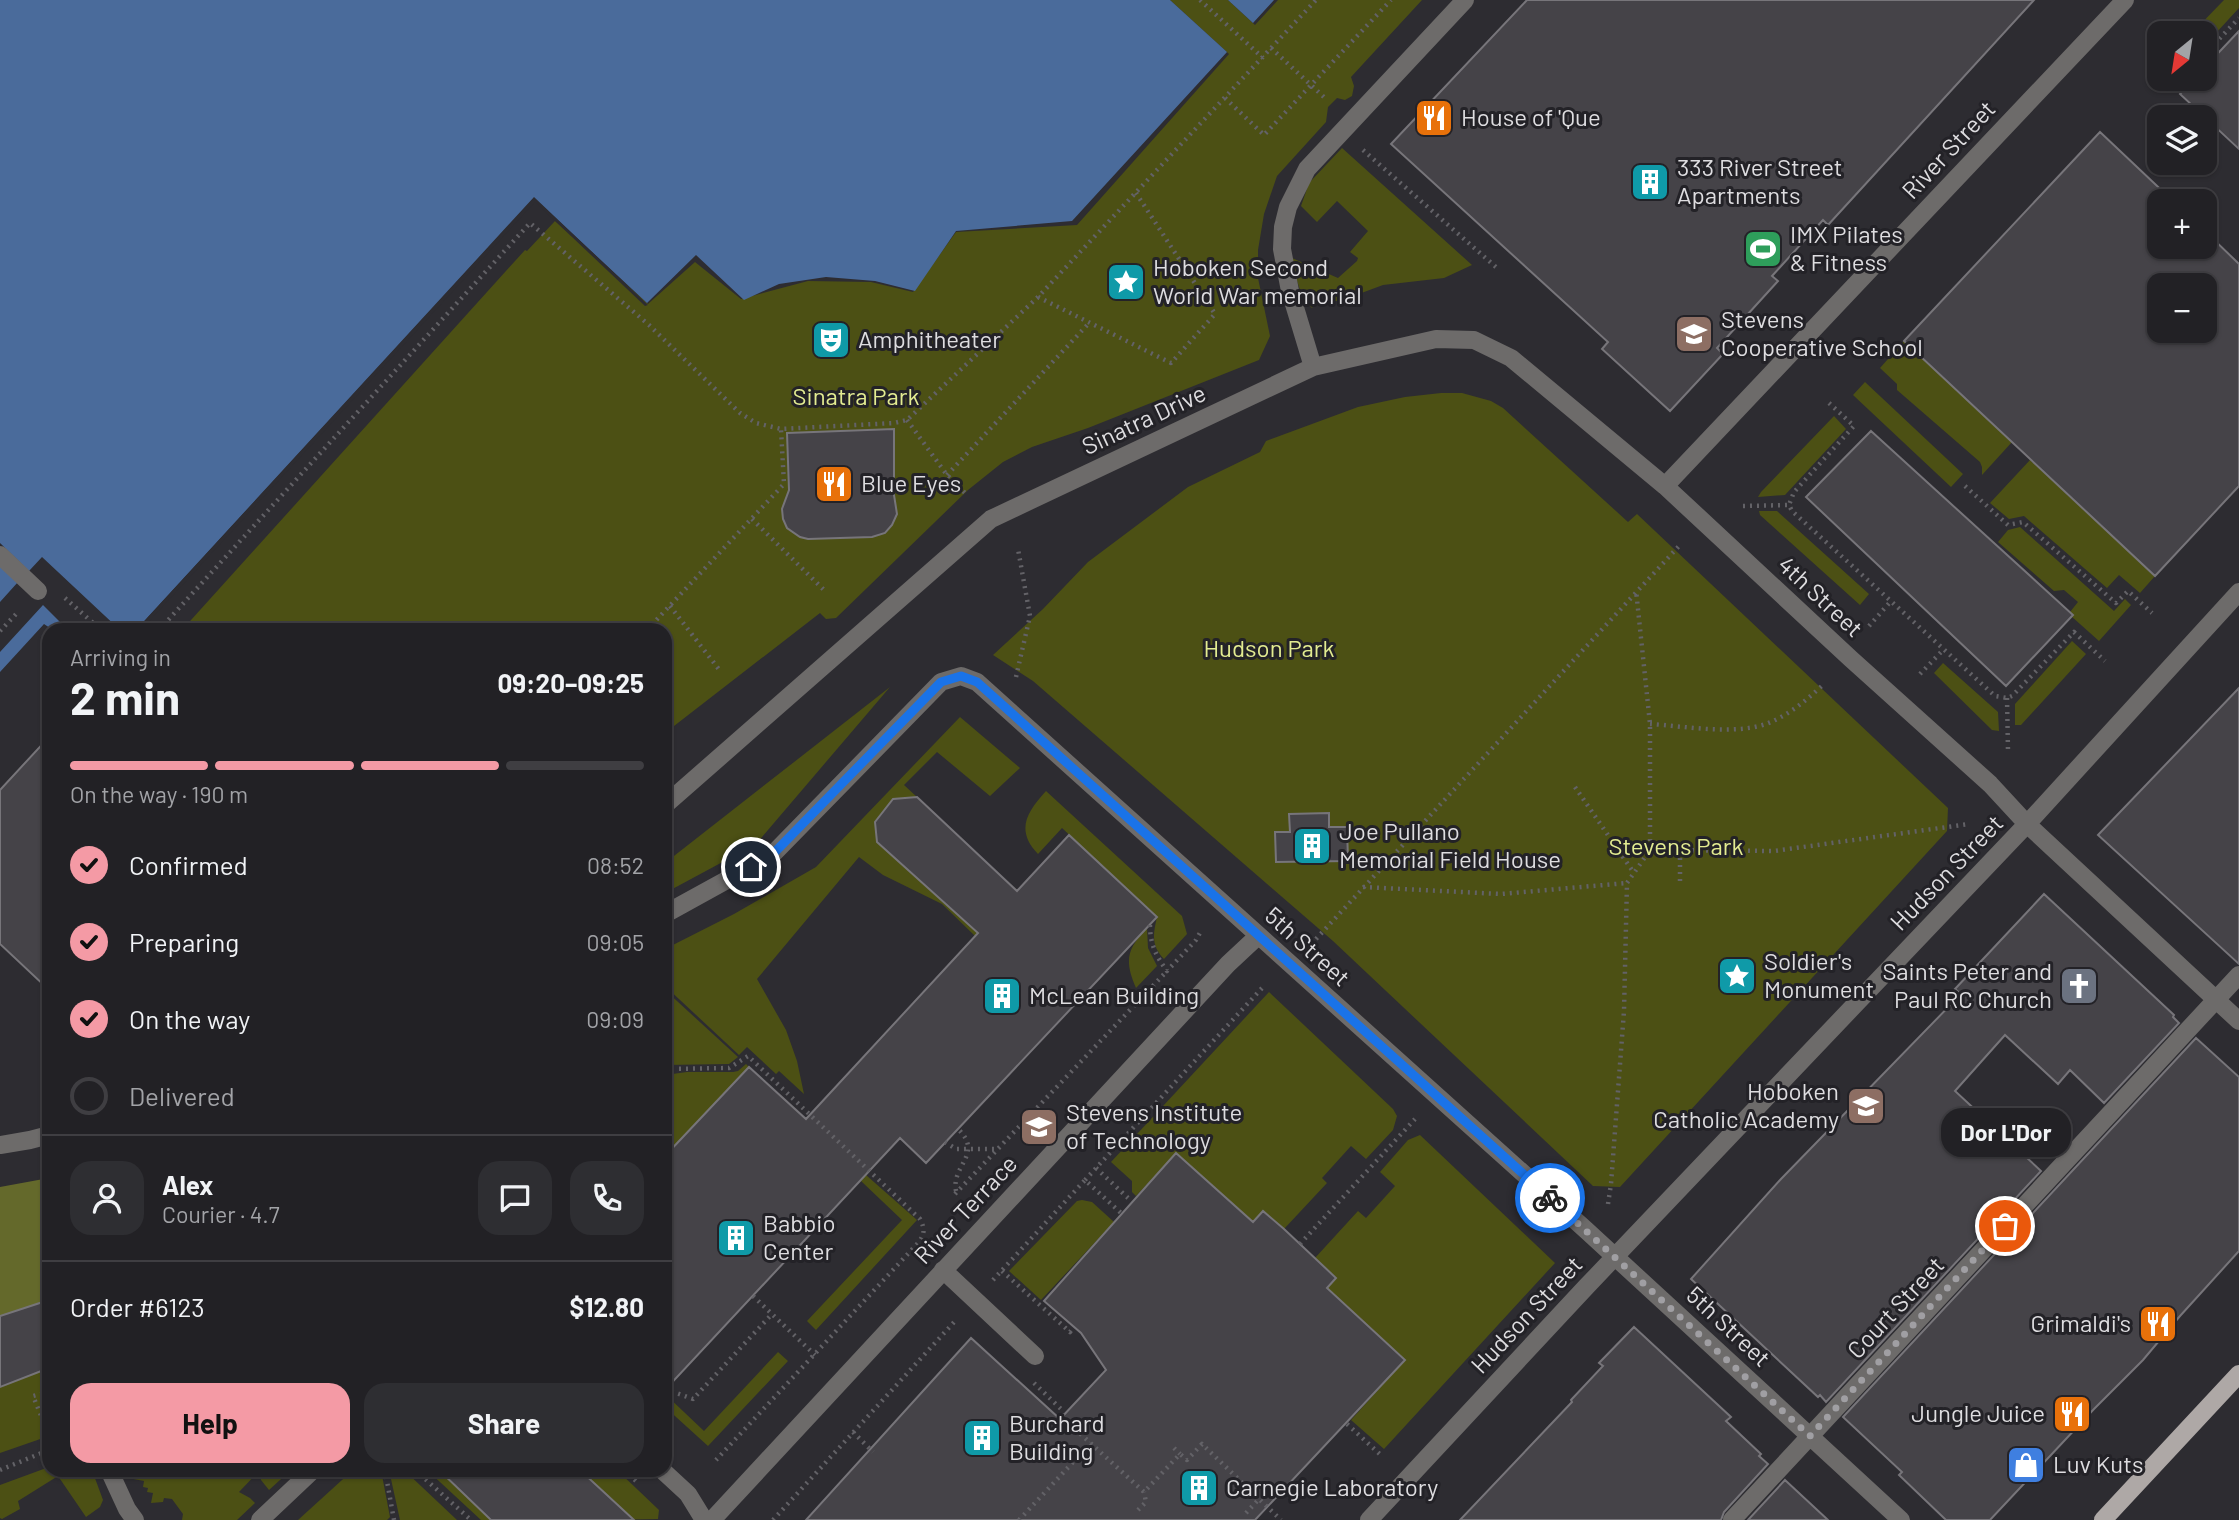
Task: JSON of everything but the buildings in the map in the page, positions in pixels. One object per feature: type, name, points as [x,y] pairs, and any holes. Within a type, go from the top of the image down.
[{"type":"main road","points":[[2103,1520],[2239,1374]]},
{"type":"street","points":[[1313,367],[1290,291],[1282,249],[1288,206],[1307,169],[1465,0]]},
{"type":"street","name":"River Street","points":[[1665,486],[2125,0]]},
{"type":"street","name":"4th Street","points":[[1313,367],[1436,339],[1474,340],[1511,358],[1665,486],[1990,784],[2027,824],[2239,1021]]},
{"type":"street","name":"Sinatra Drive","points":[[672,799],[990,520],[1313,367]]},
{"type":"street","points":[[0,555],[38,590]]},
{"type":"street","name":"Hudson Street","points":[[1369,1520],[2027,824],[2239,592]]},
{"type":"street","name":"5th Street","points":[[672,910],[772,855],[941,682],[961,676],[977,682],[1615,1257],[1900,1520]]},
{"type":"street","name":"River Terrace","points":[[712,1520],[1228,964],[1258,936]]},
{"type":"street","name":"Court Street","points":[[1731,1520],[2239,975]]},
{"type":"street","points":[[0,1145],[42,1137]]},
{"type":"street","points":[[943,1270],[1035,1356]]},
{"type":"street","points":[[112,1477],[135,1520]]},
{"type":"street","points":[[260,1520],[306,1477]]},
{"type":"street","points":[[670,1477],[688,1494],[704,1520]]},
{"type":"path","points":[[1200,0],[1263,58]]},
{"type":"path","points":[[165,623],[530,223],[649,325],[740,414],[781,429],[894,424],[907,420],[1038,297],[1316,0]]},
{"type":"path","points":[[1225,98],[1264,135],[1391,0]]},
{"type":"path","points":[[2217,41],[2239,18]]},
{"type":"path","points":[[1271,48],[1326,99]]},
{"type":"path","points":[[1357,145],[1497,268]]},
{"type":"path","points":[[1038,297],[1171,363],[1215,314],[1136,193]]},
{"type":"path","points":[[947,475],[1090,322]]},
{"type":"path","points":[[1789,505],[1794,492],[1854,426],[1829,403]]},
{"type":"path","points":[[907,420],[947,475],[966,494]]},
{"type":"path","points":[[654,623],[784,484],[781,429]]},
{"type":"path","points":[[1965,486],[2008,525],[2023,522],[2116,603],[2128,591],[2152,613]]},
{"type":"path","points":[[1743,506],[1789,505]]},
{"type":"path","points":[[1789,505],[1995,696],[2012,696],[2074,632],[2105,661]]},
{"type":"path","points":[[751,519],[824,590]]},
{"type":"path","points":[[1316,939],[1679,546]]},
{"type":"path","points":[[1016,677],[1030,617],[1018,549]]},
{"type":"path","points":[[1608,1204],[1624,1011],[1627,883],[1650,850],[1650,724],[1636,590]]},
{"type":"path","points":[[1869,626],[1891,601]]},
{"type":"path","points":[[670,606],[721,672]]},
{"type":"path","points":[[1920,674],[1944,649]]},
{"type":"path","points":[[1650,724],[1737,730],[1771,723],[1794,709],[1825,683]]},
{"type":"path","points":[[2007,698],[2008,751]]},
{"type":"path","points":[[1575,787],[1634,873]]},
{"type":"path","points":[[1650,850],[1774,851],[1969,824]]},
{"type":"path","points":[[1680,850],[1680,881]]},
{"type":"path","points":[[1362,887],[1501,894],[1627,883]]},
{"type":"path","points":[[1150,925],[1154,952],[1167,971]]},
{"type":"path","points":[[958,1129],[967,1140],[969,1149],[956,1178],[955,1193],[1202,931]]},
{"type":"path","points":[[993,1280],[1263,987]]},
{"type":"path","points":[[672,1069],[729,1068],[748,1056],[920,1219],[924,1229],[918,1242],[716,1460]]},
{"type":"path","points":[[1300,1244],[1415,1119]]},
{"type":"path","points":[[945,1142],[951,1148],[998,1149]]},
{"type":"path","points":[[1096,1168],[1128,1198]]},
{"type":"path","points":[[1085,1180],[1121,1213]]},
{"type":"path","points":[[1002,1271],[1070,1332],[1074,1327]]},
{"type":"path","points":[[753,1296],[815,1355]]},
{"type":"path","points":[[672,1392],[693,1399],[772,1314]]},
{"type":"path","points":[[773,1520],[954,1321],[963,1318]]},
{"type":"path","points":[[1034,1382],[1061,1409],[1063,1418],[1144,1492],[1146,1502],[1138,1510]]},
{"type":"path","points":[[42,1394],[33,1396],[42,1418]]},
{"type":"path","points":[[1347,1424],[1383,1457]]},
{"type":"path","points":[[852,1433],[873,1451]]},
{"type":"path","points":[[1019,1520],[1091,1443]]},
{"type":"path","points":[[1174,1448],[1187,1460],[1202,1444],[1281,1520]]},
{"type":"path","points":[[0,1470],[42,1453]]},
{"type":"path","points":[[1144,1492],[1180,1454]]},
{"type":"path","points":[[386,1477],[394,1520]]},
{"type":"path","points":[[423,1477],[471,1520]]},
{"type":"path","points":[[1246,1513],[1259,1499]]},
{"type":"green space","name":"Sinatra Park","points":[[1170,0],[1228,0],[1255,25],[1278,0],[1422,0],[1351,77],[1354,86],[1352,96],[1345,100],[1337,98],[1328,107],[1326,122],[1277,176],[1264,214],[1258,250],[1258,278],[1270,336],[1259,360],[1088,428],[1032,447],[1003,462],[968,490],[836,618],[826,619],[820,613],[672,728],[672,623],[188,623],[525,250],[527,251],[555,221],[648,304],[695,262],[741,299],[808,281],[871,282],[913,292],[956,232],[1077,225],[1229,54]]},
{"type":"green space","points":[[2224,0],[2239,0],[2239,8],[2217,32],[2217,21],[2204,21]]},
{"type":"green space","points":[[1342,148],[1472,265],[1444,278],[1383,285],[1340,301],[1330,301],[1320,295],[1312,308],[1301,291],[1292,258],[1338,278],[1357,261],[1358,258],[1350,252],[1368,231],[1337,201],[1317,222],[1301,206],[1309,183]]},
{"type":"green space","points":[[1904,341],[2012,442],[1982,475],[1980,462],[1897,390],[1897,384],[1880,368]]},
{"type":"green space","points":[[1865,382],[1963,474],[1951,487],[1853,395]]},
{"type":"green space","points":[[1441,393],[1462,393],[1491,401],[1503,408],[1628,522],[1637,514],[1948,808],[1947,831],[1620,1187],[1593,1186],[1333,941],[1033,681],[993,655],[1043,609],[1088,562],[1188,487],[1260,452],[1266,441],[1358,407]]},
{"type":"green space","points":[[1834,416],[1846,429],[1785,495],[1758,497],[1761,492]]},
{"type":"green space","points":[[2030,460],[2155,576],[2140,593],[2119,575],[2107,588],[2024,516],[2009,519],[1990,503]]},
{"type":"green space","points":[[1759,511],[1777,511],[1869,594],[1860,605],[1760,515]]},
{"type":"green space","points":[[2020,527],[2114,611],[2125,599],[2131,605],[2099,641],[2071,616],[2070,612],[2078,602],[2064,590],[2054,591],[1998,542],[2008,530]]},
{"type":"green space","points":[[2072,641],[2086,654],[2021,725],[2015,725],[2015,704]]},
{"type":"green space","points":[[1943,663],[1998,712],[1999,731],[1992,730],[1934,673]]},
{"type":"green space","points":[[890,687],[756,844],[672,889],[672,858]]},
{"type":"green space","points":[[960,717],[1020,768],[990,796],[937,752],[904,785],[917,797],[893,799],[875,822],[877,842],[952,910],[992,868],[1018,891],[975,936],[942,904],[883,875],[859,857],[757,979],[786,1030],[797,1061],[804,1094],[779,1071],[776,1074],[747,1047],[739,1055],[672,993],[672,945],[816,867]]},
{"type":"green space","points":[[1046,791],[1182,916],[1187,934],[1164,959],[1154,940],[1157,917],[1062,828],[1038,854],[1031,845],[1025,829],[1026,821]]},
{"type":"green space","points":[[1147,928],[1148,948],[1157,966],[1136,988],[1130,970],[1130,955],[1135,942]]},
{"type":"green space","points":[[1269,992],[1393,1109],[1397,1116],[1393,1130],[1366,1159],[1351,1146],[1322,1178],[1327,1183],[1284,1229],[1263,1211],[1253,1222],[1176,1153],[1136,1196],[1132,1192],[1132,1181],[1111,1162]]},
{"type":"green space","points":[[672,996],[738,1057],[729,1064],[672,1065]]},
{"type":"green space","points":[[746,1064],[749,1067],[672,1149],[672,1074],[738,1071]]},
{"type":"green space","points":[[1420,1135],[1555,1263],[1384,1449],[1351,1420],[1405,1360],[1327,1288],[1336,1277],[1315,1258],[1358,1211],[1366,1218],[1395,1186],[1380,1172],[1408,1140]]},
{"type":"green space","points":[[866,1175],[917,1220],[816,1330],[807,1321],[902,1220],[861,1181]]},
{"type":"green space","points":[[42,1179],[42,1302],[0,1316],[0,1187]]},
{"type":"green space","points":[[1077,1201],[1092,1202],[1114,1222],[1041,1300],[1009,1271]]},
{"type":"green space","points":[[778,1352],[788,1361],[708,1446],[672,1413],[672,1401],[704,1431]]},
{"type":"green space","points":[[40,1371],[42,1438],[0,1453],[0,1387]]},
{"type":"green space","points":[[42,1470],[42,1477],[56,1477],[18,1501],[20,1509],[2,1519],[0,1485]]},
{"type":"green space","points":[[59,1477],[95,1477],[103,1500],[100,1507],[86,1517]]},
{"type":"green space","points":[[253,1477],[239,1492],[255,1503],[237,1520],[182,1520],[183,1514],[172,1499],[164,1498],[163,1502],[151,1503],[153,1493],[147,1492],[148,1488],[143,1487],[144,1481],[128,1478]]},
{"type":"green space","points":[[260,1477],[283,1477],[269,1490]]},
{"type":"green space","points":[[345,1477],[382,1477],[390,1517],[387,1520],[298,1520]]},
{"type":"green space","points":[[391,1477],[411,1477],[457,1520],[400,1520]]},
{"type":"green space","points":[[435,1477],[446,1477],[491,1520],[481,1520]]},
{"type":"green space","points":[[588,1477],[624,1477],[659,1510],[658,1519],[606,1520],[618,1505]]},
{"type":"water","points":[[0,0],[1170,0],[1227,52],[1072,221],[956,231],[915,291],[875,281],[826,277],[779,284],[744,300],[696,255],[647,303],[534,198],[142,623],[42,623],[0,672]]},
{"type":"water","points":[[1228,0],[1274,0],[1253,23]]},
{"type":"pier","points":[[534,197],[648,305],[645,306],[535,202],[147,623],[142,623]]},
{"type":"pier","points":[[0,543],[29,571],[42,557],[113,623],[61,623],[43,605],[0,652],[0,602],[18,582],[0,565]]},
{"type":"way so far","points":[[1550,1198],[1810,1436],[2005,1226]]},
{"type":"place","name":"House of 'Que","points":[[1434,118]]},
{"type":"place","name":"333 River Street Apartments","points":[[1650,182]]},
{"type":"place","name":"IMX Pilates & Fitness","points":[[1763,249]]},
{"type":"place","name":"Hoboken Second World War memorial","points":[[1126,282]]},
{"type":"place","name":"Stevens Cooperative School","points":[[1694,334]]},
{"type":"place","name":"Amphitheater","points":[[831,340]]},
{"type":"place","name":"Blue Eyes","points":[[834,484]]},
{"type":"place","name":"Joe Pullano Memorial Field House","points":[[1312,846]]},
{"type":"place","name":"Soldier's Monument","points":[[1737,976]]},
{"type":"place","name":"Saints Peter and Paul RC Church","points":[[2079,986]]},
{"type":"place","name":"McLean Building","points":[[1002,996]]},
{"type":"place","name":"Hoboken Catholic Academy","points":[[1866,1106]]},
{"type":"place","name":"Stevens Institute of Technology","points":[[1039,1127]]},
{"type":"place","name":"Dor L'Dor","points":[[2005,1226]]},
{"type":"place","name":"Babbio Center","points":[[736,1238]]},
{"type":"place","name":"Grimaldi's","points":[[2158,1324]]},
{"type":"place","name":"Jungle Juice","points":[[2072,1414]]},
{"type":"place","name":"Burchard Building","points":[[982,1438]]},
{"type":"place","name":"Luv Kuts","points":[[2026,1465]]},
{"type":"place","name":"Carnegie Laboratory","points":[[1199,1488]]},
{"type":"route","points":[[751,867],[772,855],[941,682],[961,676],[977,682],[1550,1198]]},
{"type":"park label","name":"Hudson Park","points":[[1269,649]]},
{"type":"park label","name":"Stevens Park","points":[[1676,847]]}]
